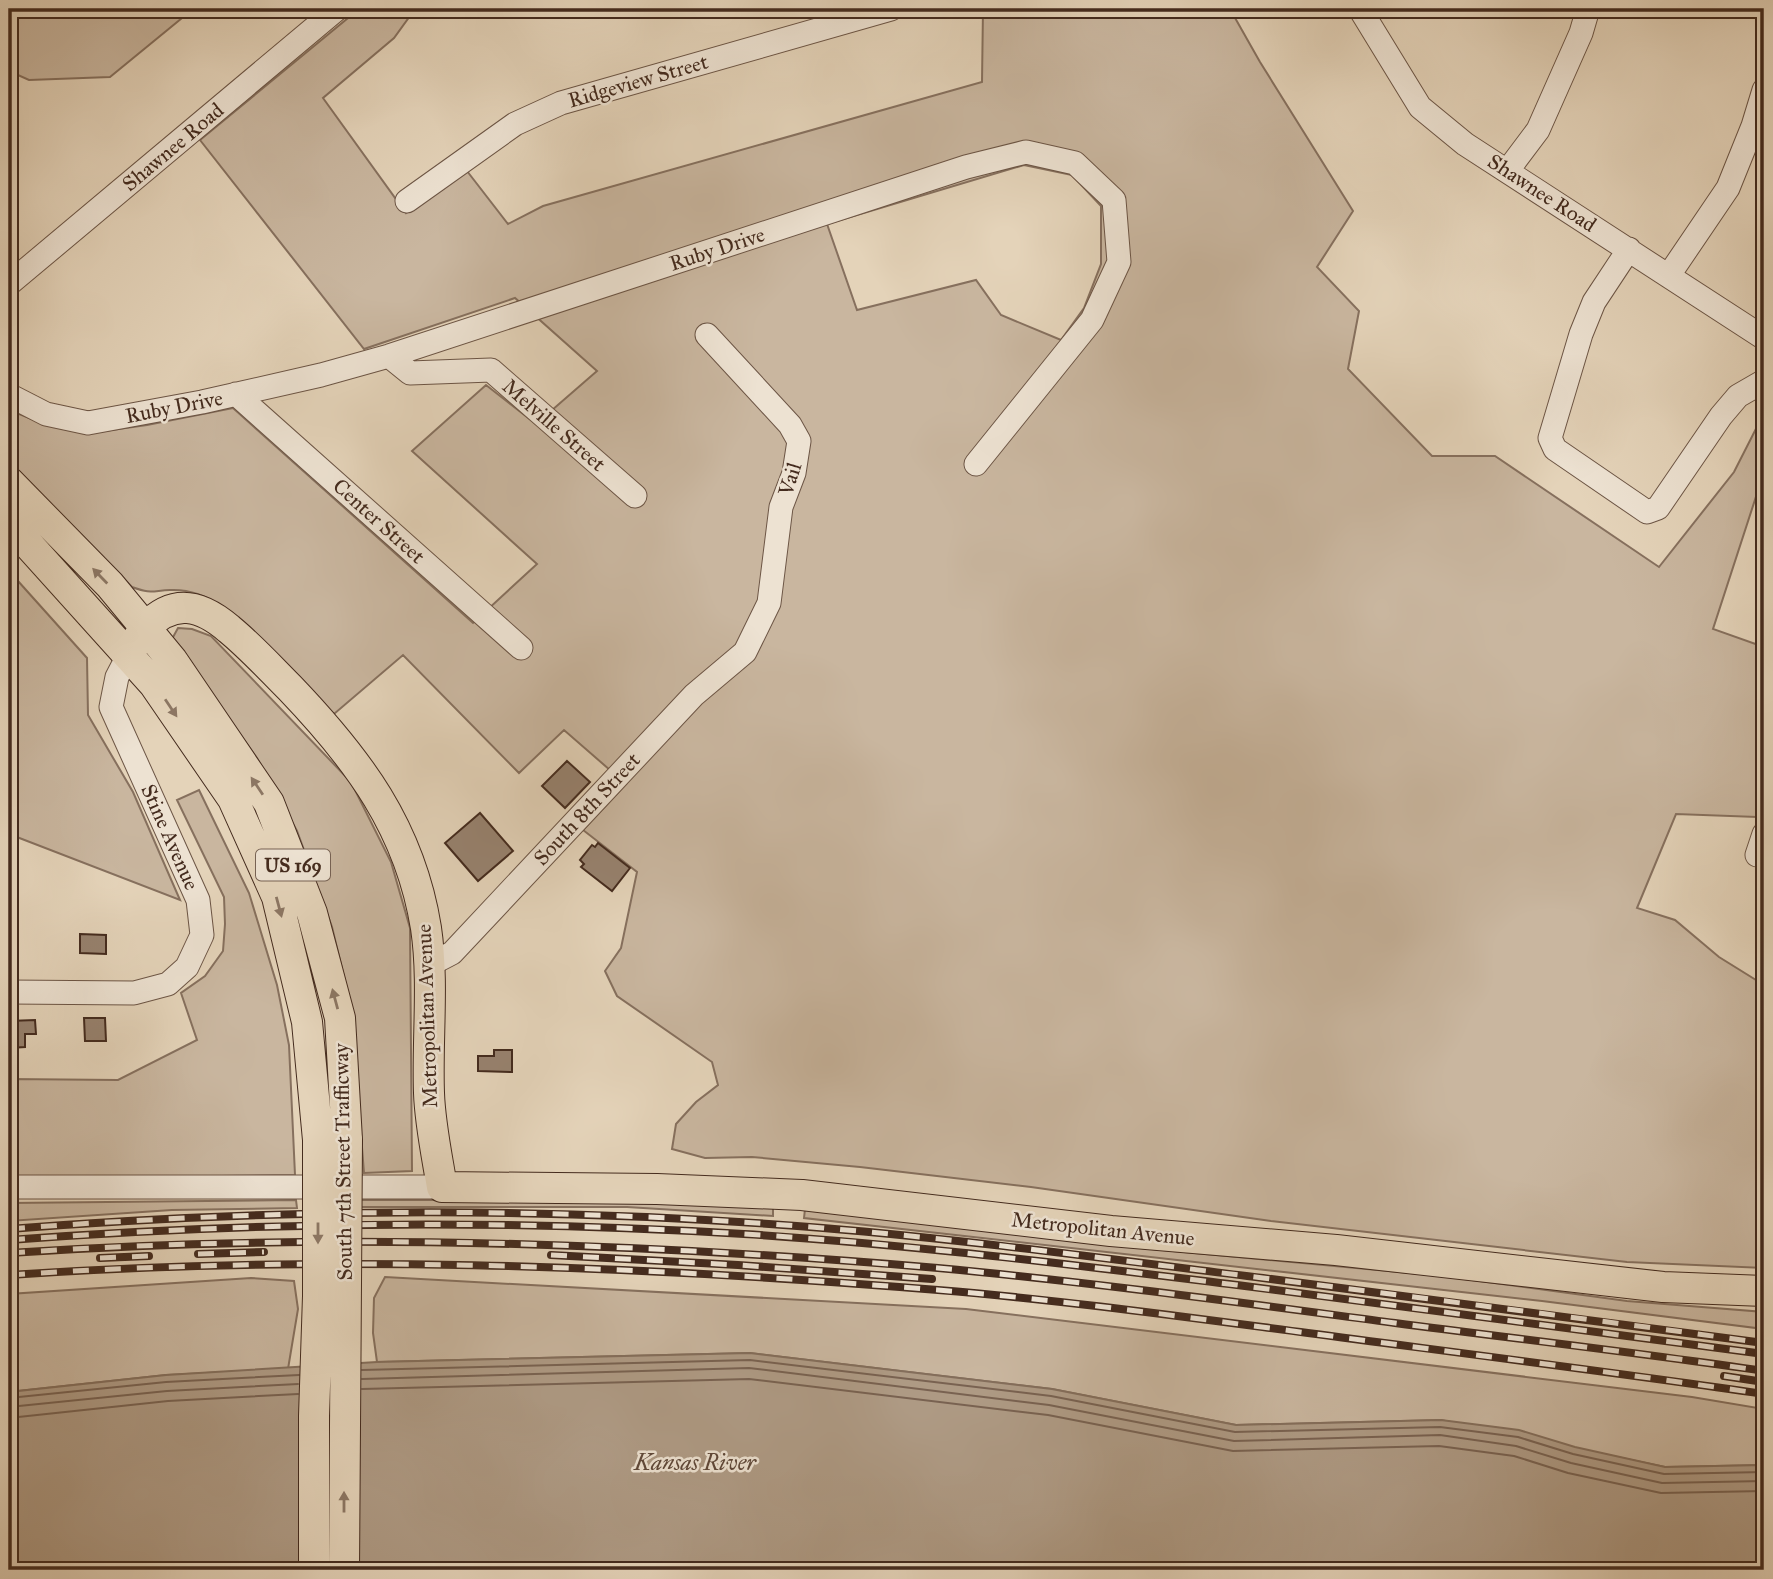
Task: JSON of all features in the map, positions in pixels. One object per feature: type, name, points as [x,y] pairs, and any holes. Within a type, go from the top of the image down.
[{"type":"main road","name":"South 7th Street Trafficway","points":[[9,482],[110,586],[172,660],[269,803],[312,913],[340,1018],[348,1140],[344,1570]]},
{"type":"main road","name":"South 7th Street Trafficway","points":[[9,523],[154,684],[233,799],[277,897],[307,1022],[318,1140],[314,1570]]},
{"type":"main road","name":"Metropolitan Avenue","points":[[145,628],[166,612],[179,607],[206,613],[237,635],[325,725],[369,781],[400,840],[420,900],[426,930],[429,965],[429,1095],[442,1187],[657,1189],[802,1195],[1111,1231],[1336,1250],[1663,1287],[1764,1291]]},
{"type":"main road","points":[[129,654],[145,628]]},
{"type":"street","name":"Shawnee Road","points":[[9,284],[337,9]]},
{"type":"street","name":"Ridgeview Street","points":[[407,201],[515,124],[561,103],[810,20],[891,9]]},
{"type":"street","name":"Shawnee Road","points":[[1360,9],[1420,107],[1465,144],[1764,338]]},
{"type":"street","points":[[1508,170],[1538,130],[1581,33],[1588,9]]},
{"type":"street","points":[[1669,275],[1728,188],[1764,90]]},
{"type":"street","name":"Ruby Drive","points":[[9,395],[47,414],[88,423],[236,394],[389,356],[966,167],[1026,152],[1075,163],[1114,200],[1119,262],[1092,320],[976,464]]},
{"type":"street","points":[[1629,249],[1594,302],[1581,334],[1550,438],[1555,449],[1647,512],[1658,508],[1721,415],[1738,396],[1764,381]]},
{"type":"street","name":"Vail","points":[[707,335],[790,425],[799,441],[794,473],[781,507],[769,603],[745,652]]},
{"type":"street","name":"Melville Street","points":[[389,356],[410,373],[491,370],[635,496]]},
{"type":"street","name":"Center Street","points":[[236,394],[521,648]]},
{"type":"street","name":"South 8th Street","points":[[429,965],[452,953],[694,695],[745,652]]},
{"type":"street","name":"Stine Avenue","points":[[9,992],[134,993],[168,984],[187,967],[201,935],[198,900],[111,706],[117,677],[129,654]]},
{"type":"street","name":"Metropolitan Avenue","points":[[9,1186],[442,1187]]},
{"type":"shaded area","points":[[9,9],[193,9],[110,77],[29,80],[9,71]]},
{"type":"shaded area","points":[[359,9],[415,9],[394,38],[323,98],[406,213],[467,171],[508,224],[543,206],[982,82],[983,9],[1230,9],[1353,211],[1317,267],[1359,311],[1348,369],[1432,456],[1495,456],[1659,567],[1734,472],[1764,413],[1764,472],[1713,629],[1764,647],[1764,794],[1757,817],[1676,814],[1637,908],[1675,920],[1719,957],[1764,985],[1764,1268],[1627,1262],[1271,1221],[1031,1187],[860,1167],[752,1157],[705,1158],[672,1149],[676,1124],[696,1102],[718,1085],[712,1062],[617,996],[605,971],[621,948],[637,872],[583,830],[626,784],[564,730],[519,773],[403,655],[334,714],[217,603],[184,591],[147,591],[132,587],[9,462],[9,410],[42,423],[90,433],[233,408],[473,623],[537,564],[412,451],[486,385],[536,424],[597,371],[515,298],[364,349],[200,140]],"holes":[[[1024,165],[1072,175],[1101,206],[1101,264],[1084,308],[1061,340],[1001,315],[976,280],[857,310],[827,224]]]},
{"type":"shaded area","points":[[9,571],[87,658],[88,715],[133,792],[180,900],[9,834]]},
{"type":"shaded area","points":[[178,628],[192,629],[211,636],[351,782],[391,862],[410,928],[412,1171],[364,1173],[351,1006],[332,927],[297,831],[257,758],[172,639]]},
{"type":"shaded area","points":[[199,790],[249,893],[277,985],[289,1045],[295,1175],[9,1179],[9,1079],[118,1080],[197,1040],[181,993],[205,976],[223,951],[225,924],[224,897],[177,800]]},
{"type":"shaded area","points":[[296,1200],[297,1208],[172,1210],[9,1221],[9,1203]]},
{"type":"shaded area","points":[[359,1200],[612,1200],[773,1206],[773,1216],[627,1207],[359,1207]]},
{"type":"shaded area","points":[[805,1209],[1141,1248],[1442,1276],[1627,1301],[1764,1312],[1764,1329],[1542,1301],[804,1218]]},
{"type":"shaded area","points":[[385,1277],[966,1309],[1692,1397],[1764,1409],[1764,1465],[1665,1467],[1441,1420],[1236,1425],[1052,1389],[750,1353],[377,1362],[373,1333],[374,1298]]},
{"type":"shaded area","points":[[251,1278],[294,1281],[298,1309],[288,1369],[166,1375],[9,1392],[9,1294]]},
{"type":"water","name":"Kansas River","points":[[750,1353],[1052,1389],[1236,1425],[1441,1420],[1519,1430],[1575,1447],[1665,1467],[1764,1465],[1764,1570],[9,1570],[9,1392],[166,1375],[377,1362]]},
{"type":"building","points":[[567,761],[590,782],[565,808],[542,786]]},
{"type":"building","points":[[480,813],[513,851],[478,881],[445,843]]},
{"type":"building","points":[[598,843],[630,868],[612,891],[581,867],[584,864],[580,860],[592,845],[595,847]]},
{"type":"building","points":[[80,934],[106,935],[106,954],[80,953]]},
{"type":"building","points":[[84,1018],[105,1018],[106,1041],[85,1041]]},
{"type":"building","points":[[35,1020],[36,1034],[25,1034],[25,1047],[9,1048],[9,1021]]},
{"type":"building","points":[[494,1050],[512,1050],[512,1072],[478,1071],[478,1056],[494,1056]]},
{"type":"railway","points":[[9,1229],[212,1217],[416,1212],[722,1221],[878,1233],[1043,1251],[1764,1343]]},
{"type":"railway","points":[[9,1240],[192,1229],[376,1225],[560,1226],[744,1234],[868,1243],[1052,1263],[1764,1354]]},
{"type":"railway","points":[[9,1253],[241,1243],[357,1242],[590,1246],[822,1259],[1110,1286],[1764,1371]]},
{"type":"railway","points":[[198,1254],[264,1252]]},
{"type":"railway","points":[[551,1255],[932,1279]]},
{"type":"railway","points":[[100,1258],[149,1256]]},
{"type":"railway","points":[[9,1275],[241,1265],[358,1264],[590,1269],[822,1281],[1123,1309],[1764,1394]]},
{"type":"railway","points":[[1724,1376],[1764,1382]]}]
